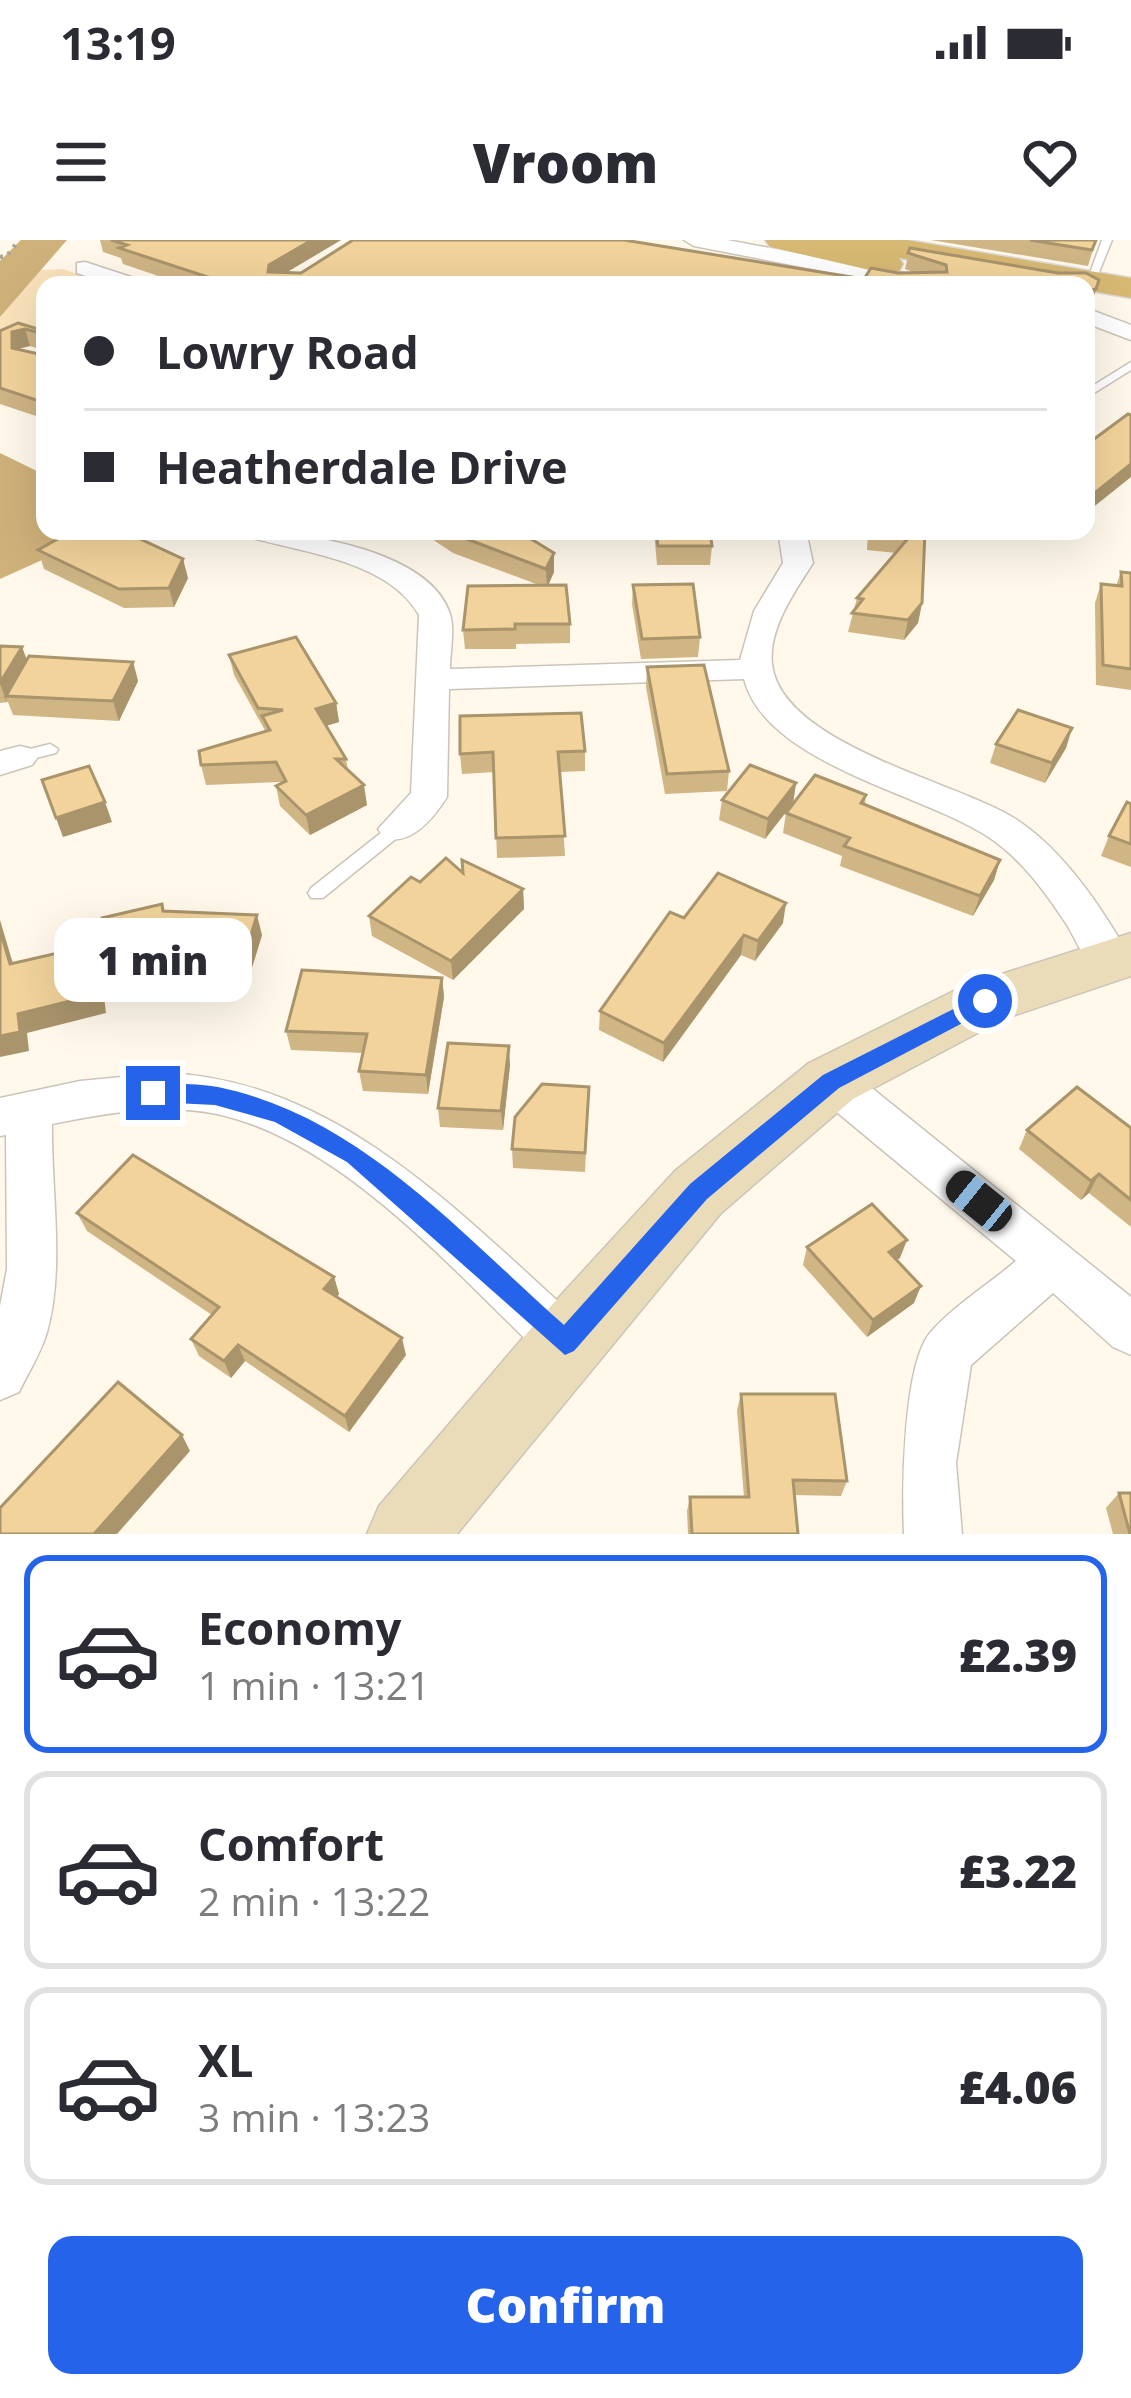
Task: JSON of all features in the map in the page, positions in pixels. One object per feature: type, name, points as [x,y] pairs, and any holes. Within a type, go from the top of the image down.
[{"type":"main road","points":[[781,240],[955,276]]},
{"type":"main road","points":[[850,240],[997,276]]},
{"type":"main road","points":[[1095,296],[1131,288]]},
{"type":"main road","points":[[1095,299],[1131,306]]},
{"type":"street","points":[[694,240],[882,276]]},
{"type":"street","points":[[85,268],[107,276]]},
{"type":"street","points":[[1095,304],[1131,333]]},
{"type":"street","points":[[290,540],[380,566],[419,587],[435,615],[429,797],[397,829]]},
{"type":"street","points":[[407,1534],[565,1342],[698,1192],[831,1082],[985,1001],[1120,957],[1047,868],[1004,829],[955,801],[829,750],[791,722],[755,669],[766,620],[798,563],[794,540]]},
{"type":"street","points":[[431,680],[755,669]]},
{"type":"street","points":[[831,1082],[1131,1330]]},
{"type":"street","points":[[0,1374],[22,1332],[32,1269],[15,1114],[92,1097],[153,1093],[215,1095],[281,1115],[356,1155],[565,1342]]},
{"type":"street","points":[[933,1534],[928,1463],[947,1352],[1053,1261]]},
{"type":"lane","points":[[1095,276],[1107,240]]},
{"type":"lane","points":[[1095,388],[1131,365]]},
{"type":"lane","points":[[316,893],[397,829]]},
{"type":"path","points":[[0,257],[7,256],[19,240]]},
{"type":"shaded area","points":[[21,240],[67,240],[0,317],[0,261]]},
{"type":"shaded area","points":[[63,269],[82,276],[36,276],[36,343],[0,341],[0,317],[40,270]]},
{"type":"shaded area","points":[[0,453],[36,471],[36,540],[86,540],[0,579]]},
{"type":"building","points":[[111,240],[312,240],[269,265],[268,272],[301,273],[353,240],[624,240],[846,276],[205,276],[119,248],[127,245]]},
{"type":"building","points":[[1030,240],[1096,240],[1092,250]]},
{"type":"building","points":[[910,248],[1058,273],[1092,276],[866,276],[871,268],[947,272],[946,265],[908,253]]},
{"type":"building","points":[[18,323],[36,328],[12,332],[12,348],[36,353],[36,400],[0,388],[0,331]]},
{"type":"building","points":[[1131,415],[1131,464],[1095,493],[1095,438]]},
{"type":"building","points":[[56,540],[142,540],[183,559],[169,588],[119,589],[38,550]]},
{"type":"building","points":[[470,540],[533,540],[554,553],[546,569]]},
{"type":"building","points":[[657,540],[711,540],[712,546],[658,546]]},
{"type":"building","points":[[907,540],[925,540],[922,603],[908,620],[852,613],[863,599],[857,598]]},
{"type":"building","points":[[1121,572],[1131,573],[1131,669],[1103,665],[1101,584],[1122,586]]},
{"type":"building","points":[[693,584],[700,637],[642,639],[633,585]]},
{"type":"building","points":[[566,585],[570,624],[463,630],[468,586]]},
{"type":"building","points":[[296,637],[336,703],[316,709],[346,759],[336,759],[364,785],[306,815],[276,786],[286,781],[276,762],[201,765],[199,751],[270,730],[262,716],[283,710],[258,708],[229,655]]},
{"type":"building","points":[[0,646],[22,647],[0,683]]},
{"type":"building","points":[[29,656],[133,662],[113,701],[6,696]]},
{"type":"building","points":[[704,665],[729,771],[667,774],[647,667]]},
{"type":"building","points":[[1018,710],[1072,728],[1052,763],[996,744]]},
{"type":"building","points":[[581,713],[585,751],[558,752],[565,836],[496,838],[493,752],[460,754],[460,716]]},
{"type":"building","points":[[750,765],[796,783],[768,819],[722,800]]},
{"type":"building","points":[[89,766],[105,802],[56,818],[42,780]]},
{"type":"building","points":[[815,775],[866,795],[861,803],[1000,860],[980,896],[844,846],[850,838],[786,813]]},
{"type":"building","points":[[1127,802],[1131,804],[1131,844],[1109,836]]},
{"type":"building","points":[[446,858],[463,873],[462,860],[523,889],[451,961],[369,916],[411,877],[420,882]]},
{"type":"building","points":[[718,873],[786,903],[758,941],[744,935],[664,1043],[600,1011],[670,912],[684,918]]},
{"type":"building","points":[[162,904],[163,911],[257,915],[241,968],[138,963],[109,970],[102,918]]},
{"type":"building","points":[[0,930],[10,964],[93,945],[99,994],[18,1014],[20,1032],[0,1036]]},
{"type":"building","points":[[302,970],[442,978],[426,1075],[359,1071],[367,1034],[286,1031]]},
{"type":"building","points":[[448,1043],[509,1046],[501,1111],[438,1108]]},
{"type":"building","points":[[542,1084],[589,1087],[585,1153],[512,1149],[515,1117]]},
{"type":"building","points":[[1077,1087],[1131,1128],[1131,1200],[1099,1174],[1091,1181],[1027,1130]]},
{"type":"building","points":[[133,1155],[334,1277],[324,1289],[402,1338],[345,1416],[238,1345],[224,1361],[191,1339],[219,1307],[77,1213]]},
{"type":"building","points":[[872,1204],[907,1240],[889,1252],[921,1286],[873,1320],[807,1247]]},
{"type":"building","points":[[118,1382],[182,1435],[94,1534],[0,1534],[0,1508]]},
{"type":"building","points":[[741,1394],[835,1394],[847,1481],[793,1480],[798,1534],[692,1534],[690,1497],[749,1497]]},
{"type":"building","points":[[1119,1493],[1131,1493],[1131,1534],[1130,1534]]},
{"type":"route","points":[[153,1093],[215,1095],[281,1115],[356,1155],[565,1342],[698,1192],[831,1082],[985,1001]]}]
